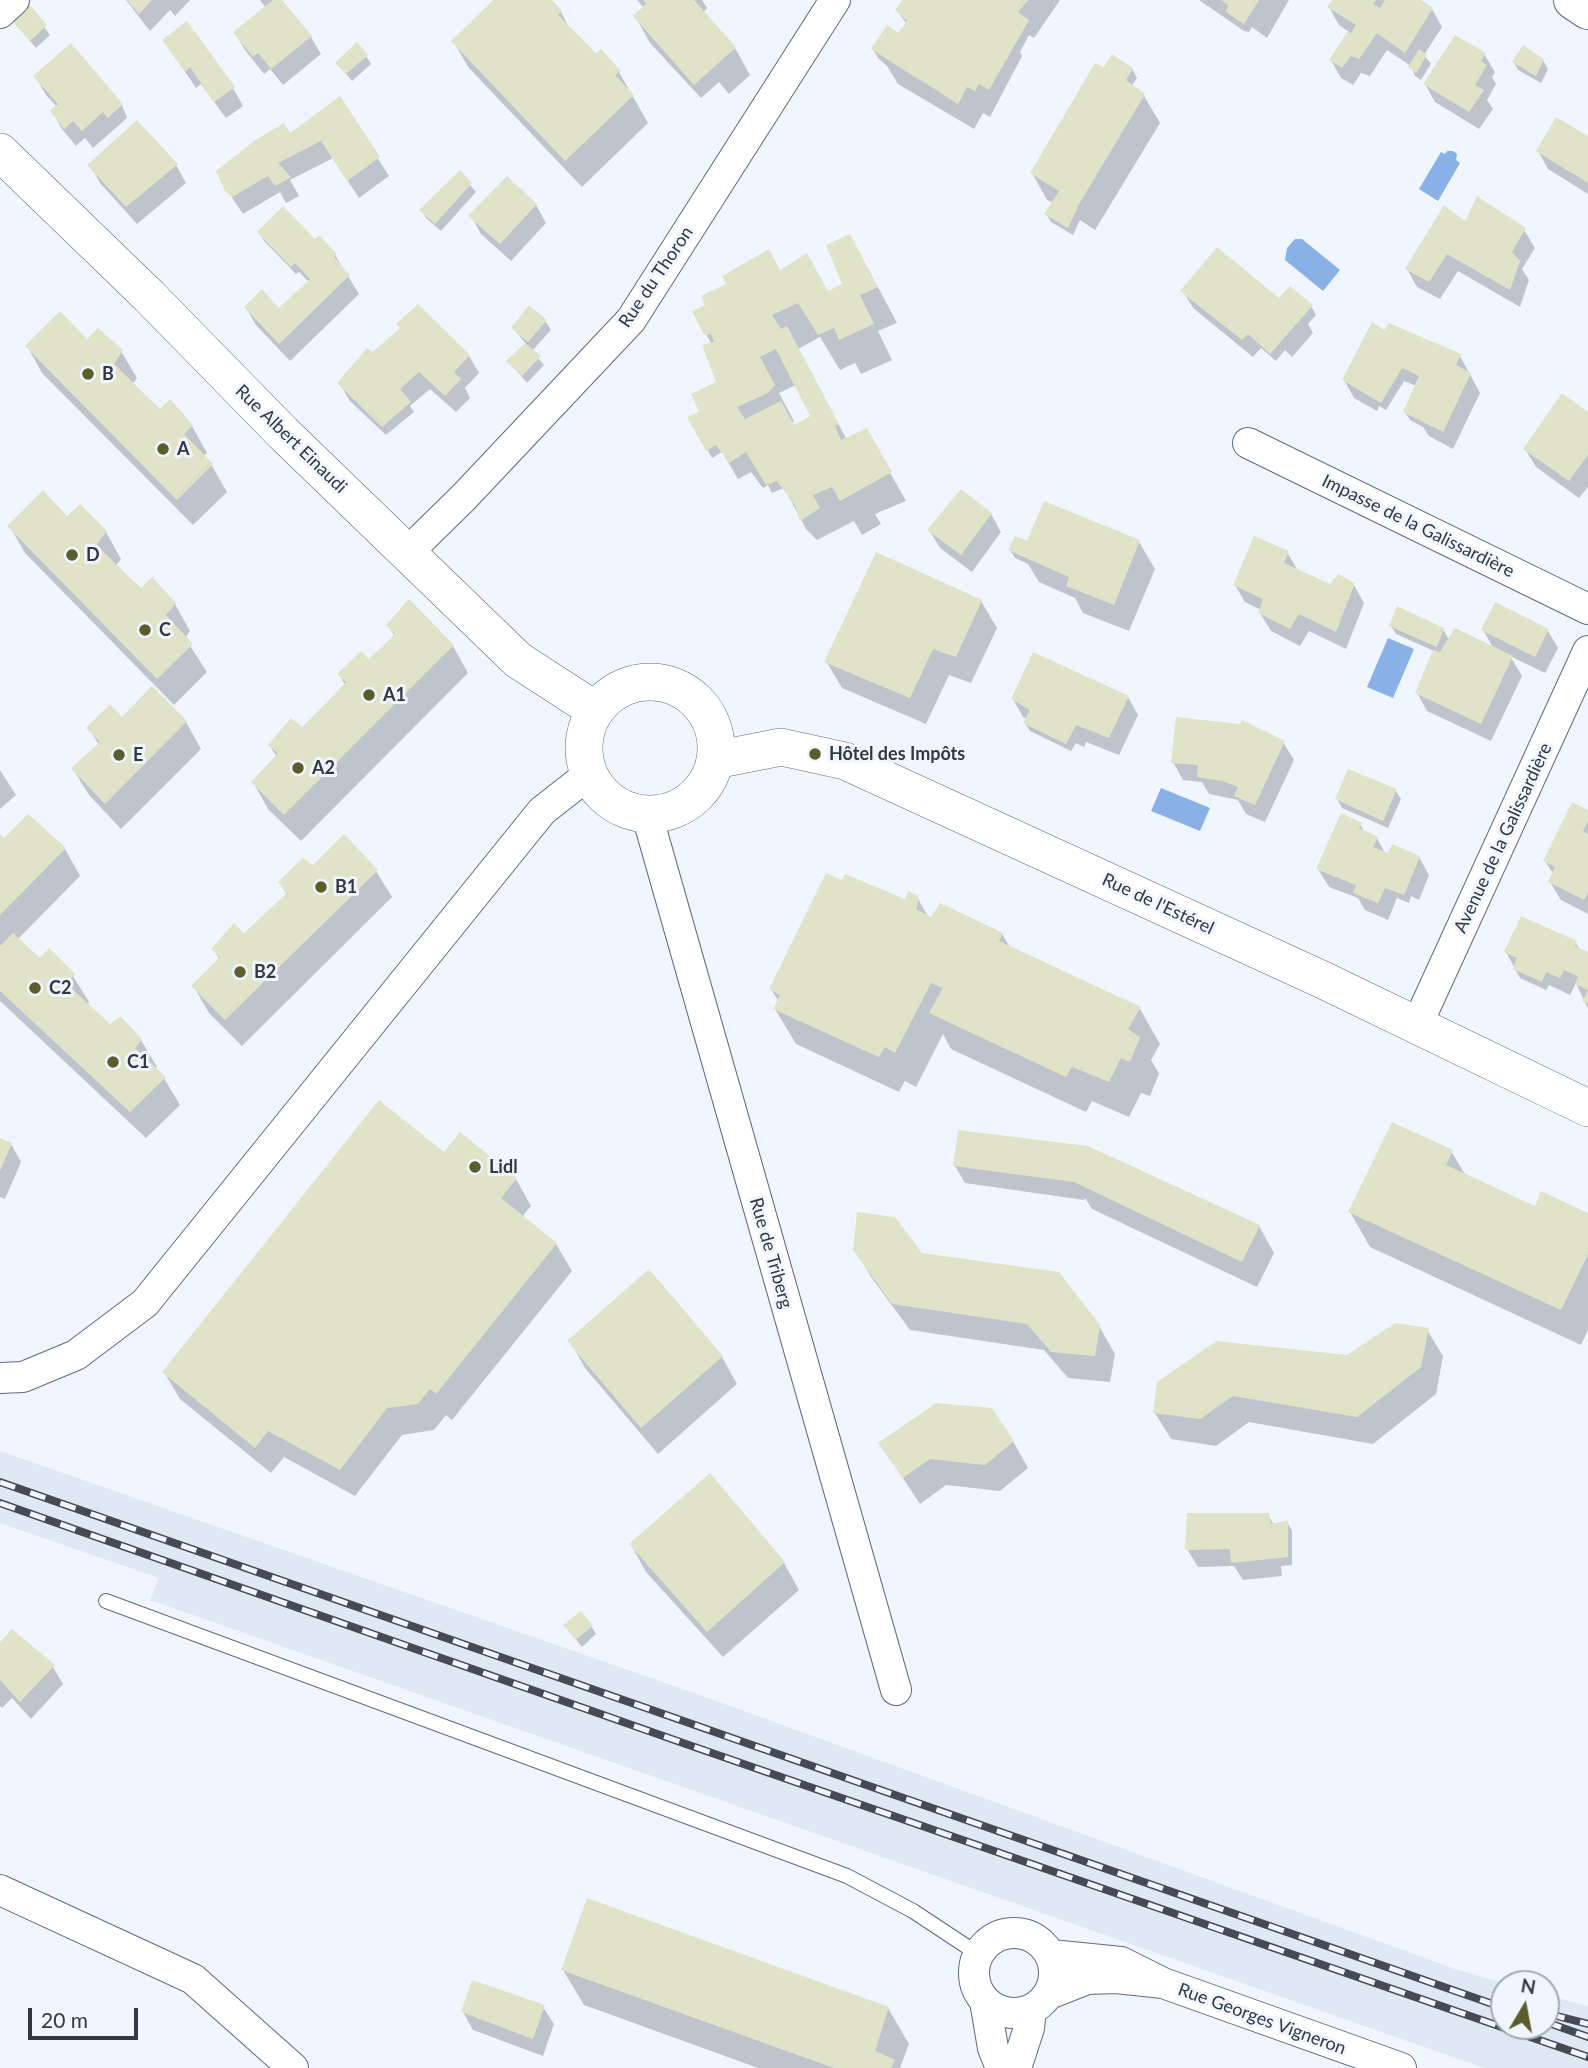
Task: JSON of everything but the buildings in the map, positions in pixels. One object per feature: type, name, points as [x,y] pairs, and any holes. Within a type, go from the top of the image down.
[{"type":"main road","points":[[1573,0],[1588,10]]},
{"type":"street","points":[[0,13],[14,0]]},
{"type":"street","name":"Rue du Thoron","points":[[408,552],[464,497],[631,320],[835,0]]},
{"type":"street","name":"Rue Albert Einaudi","points":[[0,152],[149,296],[283,433],[518,660],[595,710]]},
{"type":"street","name":"Impasse de la Galissardière","points":[[1248,443],[1588,609]]},
{"type":"street","name":"Avenue de la Galissardière","points":[[1417,1025],[1588,651]]},
{"type":"street","points":[[659,683],[681,690],[697,701],[710,720],[715,737],[715,760],[707,783],[692,800],[670,812],[647,815],[615,805],[601,794],[588,775],[583,754],[585,732],[595,710],[614,692],[635,684],[659,683]]},
{"type":"street","name":"Rue de l'Estérel","points":[[715,760],[780,747],[845,761],[1324,980],[1588,1108]]},
{"type":"street","points":[[0,1378],[23,1377],[76,1354],[145,1303],[542,811],[588,775]]},
{"type":"street","name":"Rue de Triberg","points":[[647,815],[896,1690]]},
{"type":"street","points":[[0,1890],[193,1979],[293,2068]]},
{"type":"street","points":[[1016,2068],[1040,2002],[1054,1981],[1055,1969],[1051,1955],[1034,1937],[1009,1932],[996,1936],[978,1954],[974,1966],[974,1978],[985,2001],[995,2008],[1019,2013],[1040,2002]]},
{"type":"street","name":"Rue Georges Vigneron","points":[[1051,1955],[1065,1959],[1092,1958],[1121,1962],[1163,1983],[1401,2068]]},
{"type":"street","name":"Rue Georges Vigneron","points":[[1040,2002],[1087,1979],[1116,1978],[1163,1983]]},
{"type":"street","points":[[985,2001],[993,2048],[1001,2068]]},
{"type":"lane","points":[[106,1601],[848,1876],[913,1911],[978,1954]]},
{"type":"shaded area","points":[[0,1451],[697,1694],[1455,1969],[1490,1979],[1490,2040],[1560,2040],[1560,1999],[1588,2006],[1588,2068],[1484,2068],[150,1600],[159,1578],[0,1523]]},
{"type":"water","points":[[1447,151],[1457,154],[1456,160],[1460,163],[1438,201],[1419,189],[1441,152],[1445,154]]},
{"type":"water","points":[[1295,239],[1302,239],[1340,270],[1323,291],[1285,260],[1287,248]]},
{"type":"water","points":[[1388,638],[1414,649],[1393,698],[1367,687]]},
{"type":"water","points":[[1161,788],[1210,808],[1200,831],[1151,811]]},
{"type":"railway","points":[[0,1482],[1490,2003]]},
{"type":"railway","points":[[0,1503],[1588,2057]]},
{"type":"railway","points":[[1560,2017],[1588,2024]]},
{"type":"railway","points":[[1560,2027],[1588,2037]]},
{"type":"place","name":"B","points":[[88,374]]},
{"type":"place","name":"A","points":[[163,449]]},
{"type":"place","name":"D","points":[[72,555]]},
{"type":"place","name":"C","points":[[145,630]]},
{"type":"place","name":"A1","points":[[369,695]]},
{"type":"place","name":"Hôtel des Impôts","points":[[815,754]]},
{"type":"place","name":"E","points":[[119,755]]},
{"type":"place","name":"A2","points":[[298,768]]},
{"type":"place","name":"B1","points":[[321,887]]},
{"type":"place","name":"B2","points":[[240,972]]},
{"type":"place","name":"C2","points":[[35,988]]},
{"type":"place","name":"C1","points":[[113,1062]]},
{"type":"place","name":"Lidl","points":[[475,1167]]}]
